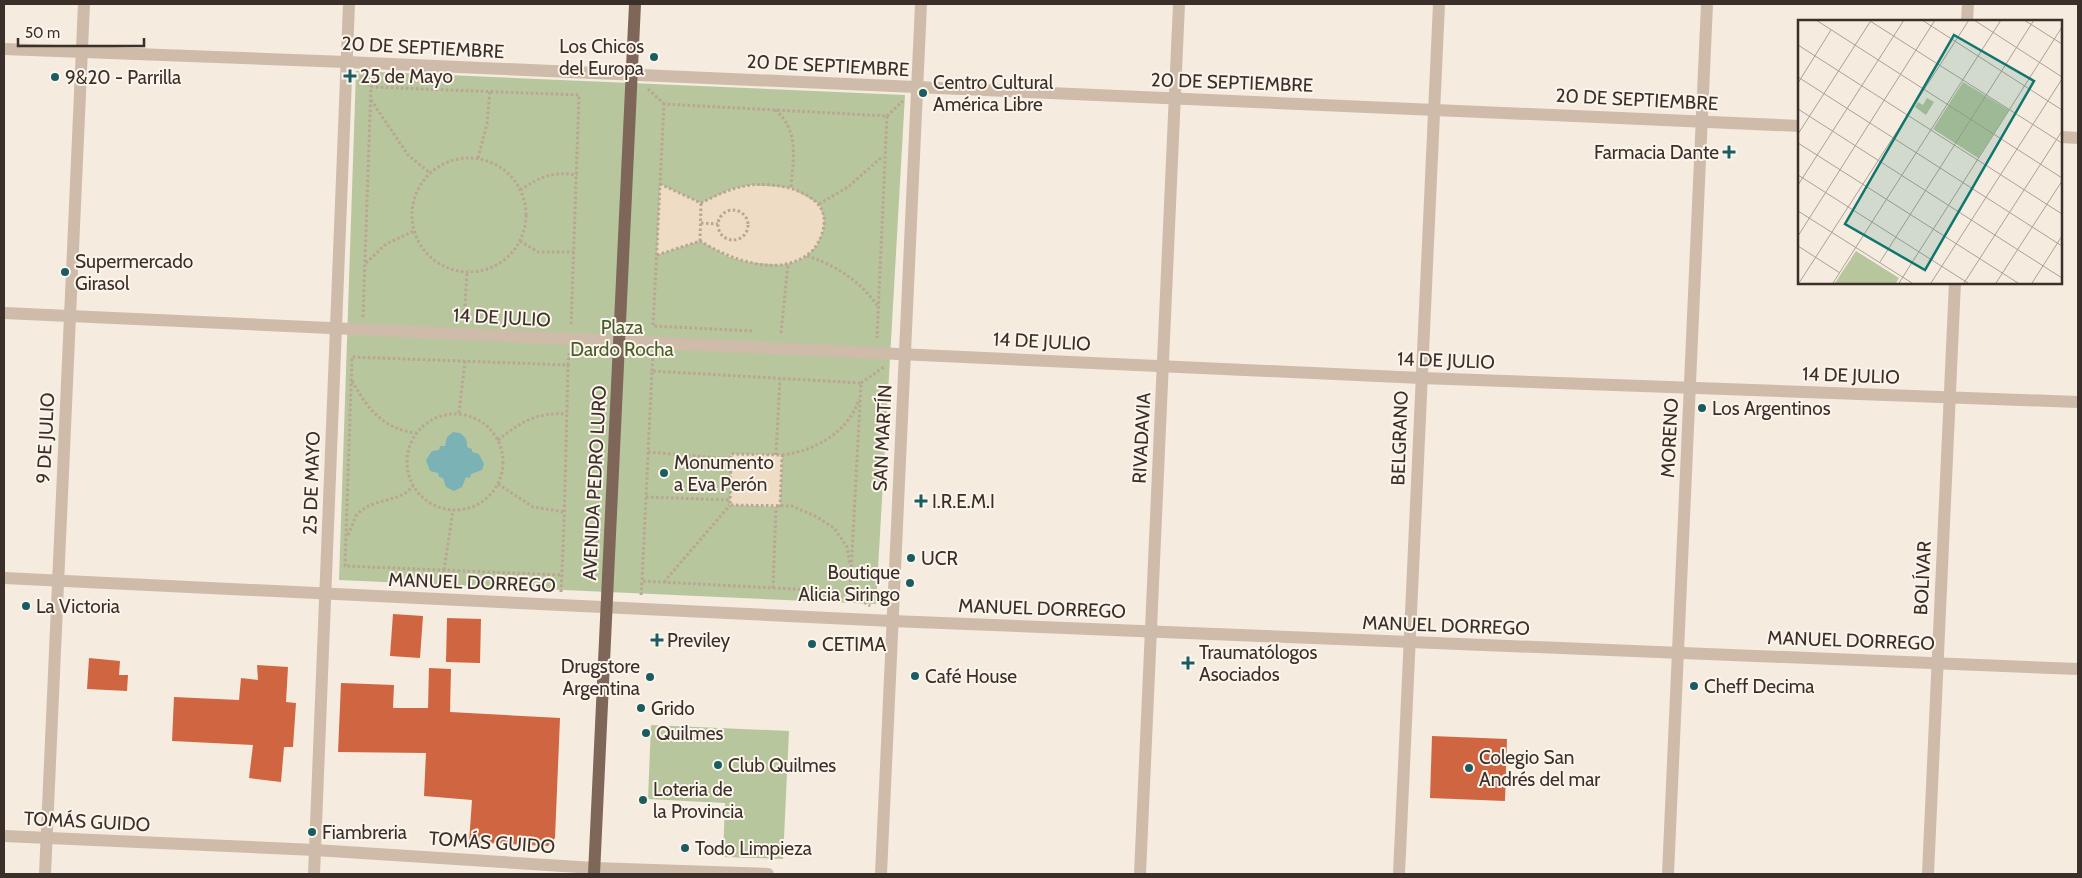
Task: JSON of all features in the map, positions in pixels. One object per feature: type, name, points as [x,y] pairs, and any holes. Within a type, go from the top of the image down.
[{"type":"main road","name":"AVENIDA PEDRO LURO","points":[[594,871],[635,4]]},
{"type":"street","name":"9 DE JULIO","points":[[45,874],[84,4]]},
{"type":"street","name":"25 DE MAYO","points":[[314,874],[349,4]]},
{"type":"street","name":"SAN MARTÍN","points":[[881,874],[921,4]]},
{"type":"street","name":"RIVADAVIA","points":[[1140,874],[1179,4]]},
{"type":"street","name":"BELGRANO","points":[[1399,874],[1438,4]]},
{"type":"street","name":"MORENO","points":[[1668,874],[1707,4]]},
{"type":"street","points":[[1967,20],[1968,4]]},
{"type":"street","name":"20 DE SEPTIEMBRE","points":[[4,49],[346,62],[1798,126]]},
{"type":"street","points":[[2062,137],[2078,138]]},
{"type":"street","name":"BOLÍVAR","points":[[1928,874],[1955,284]]},
{"type":"street","name":"14 DE JULIO","points":[[4,313],[1421,378],[2078,402]]},
{"type":"street","name":"MANUEL DORREGO","points":[[4,578],[892,621],[2078,669]]},
{"type":"street","name":"TOMÁS GUIDO","points":[[4,836],[314,850],[594,871],[768,874]]},
{"type":"path","points":[[372,318],[363,317],[371,87],[490,91],[579,95],[571,325],[562,325]]},
{"type":"path","points":[[478,158],[487,124],[490,91]]},
{"type":"path","points":[[371,100],[408,154],[430,173]]},
{"type":"path","points":[[762,332],[653,326],[664,104],[887,116],[876,338]]},
{"type":"path","points":[[774,110],[785,118],[790,128],[794,158],[791,188]]},
{"type":"path","points":[[819,204],[848,187],[883,156]]},
{"type":"path","points":[[462,158],[478,158],[498,165],[506,171],[520,190],[526,207],[526,218],[520,241],[504,261],[492,268],[467,272],[451,269],[435,261],[421,246],[414,231],[412,219],[414,201],[419,188],[430,173],[444,164],[462,158]]},
{"type":"path","points":[[520,190],[554,174],[576,175]]},
{"type":"path","points":[[657,254],[700,241],[729,257],[747,262],[772,265],[788,263],[806,256],[817,246],[823,231],[824,218],[819,204],[791,188],[751,185],[731,189],[701,203],[660,184]]},
{"type":"path","points":[[700,241],[701,203]]},
{"type":"path","points":[[730,210],[736,210],[744,215],[748,228],[743,236],[734,240],[725,237],[718,224],[722,215],[730,210]]},
{"type":"path","points":[[701,223],[718,224]]},
{"type":"path","points":[[365,264],[386,244],[414,231]]},
{"type":"path","points":[[520,241],[538,252],[574,252]]},
{"type":"path","points":[[806,256],[829,264],[850,277],[870,295],[876,305]]},
{"type":"path","points":[[781,332],[788,263]]},
{"type":"path","points":[[464,321],[467,272]]},
{"type":"path","points":[[455,321],[474,322]]},
{"type":"path","points":[[771,332],[791,333]]},
{"type":"path","points":[[352,357],[465,361],[568,365],[562,575],[345,566],[352,357]]},
{"type":"path","points":[[459,413],[465,361]]},
{"type":"path","points":[[652,372],[861,383],[861,394],[850,592],[642,581],[652,372]]},
{"type":"path","points":[[776,455],[780,378]]},
{"type":"path","points":[[351,379],[367,404],[382,420],[392,427],[416,433]]},
{"type":"path","points":[[663,582],[730,505],[731,454],[782,455],[805,450],[823,442],[850,420],[861,394]]},
{"type":"path","points":[[459,413],[473,416],[485,423],[498,440],[504,460],[498,484],[489,497],[477,505],[464,510],[453,510],[434,506],[422,498],[412,486],[407,472],[407,456],[410,442],[416,433],[430,420],[444,414],[459,413]]},
{"type":"path","points":[[498,440],[531,418],[550,413],[567,414]]},
{"type":"path","points":[[648,452],[731,459]]},
{"type":"path","points":[[773,588],[782,455]]},
{"type":"path","points":[[498,484],[533,507],[564,512]]},
{"type":"path","points":[[346,538],[356,517],[362,510],[377,502],[398,497],[408,492],[412,486]]},
{"type":"path","points":[[646,496],[730,500]]},
{"type":"path","points":[[730,505],[792,506],[817,517],[834,528],[847,547],[852,570]]},
{"type":"path","points":[[444,570],[453,510]]},
{"type":"green space","name":"Plaza Dardo Rocha","points":[[356,71],[905,95],[876,604],[339,580]]},
{"type":"green space","name":"Club Quilmes","points":[[651,725],[789,731],[783,859],[723,857],[725,803],[648,799]]},
{"type":"shaded area","points":[[660,184],[701,203],[731,189],[751,185],[791,188],[819,204],[824,218],[823,231],[817,245],[807,256],[795,262],[780,265],[747,262],[729,257],[700,241],[657,255]]},
{"type":"shaded area","points":[[731,454],[782,455],[780,507],[730,505]]},
{"type":"water","points":[[453,432],[460,433],[463,436],[467,441],[467,447],[472,449],[472,452],[479,454],[484,464],[482,470],[471,474],[470,478],[466,477],[462,487],[454,491],[446,487],[443,478],[439,477],[438,473],[430,471],[426,460],[432,451],[439,450],[440,446],[445,446],[447,437]]},
{"type":"building","points":[[393,614],[423,616],[420,658],[390,656]]},
{"type":"building","points":[[447,618],[481,619],[480,663],[446,662]]},
{"type":"building","points":[[89,658],[120,661],[119,675],[128,675],[127,691],[87,689]]},
{"type":"building","points":[[257,665],[288,667],[286,702],[296,703],[293,747],[284,747],[281,782],[249,778],[253,745],[172,741],[174,697],[239,700],[241,678],[258,680]]},
{"type":"building","points":[[429,668],[451,669],[450,712],[560,718],[555,838],[548,846],[469,842],[472,800],[424,796],[426,753],[338,752],[341,683],[394,685],[393,708],[428,708]]},
{"type":"building","name":"Colegio San Andrés del mar","points":[[1432,736],[1507,739],[1505,801],[1430,798]]},
{"type":"place","name":"Los Chicos del Europa","points":[[654,57]]},
{"type":"place","name":"25 de Mayo","points":[[350,76]]},
{"type":"place","name":"9&20 - Parrilla","points":[[55,77]]},
{"type":"place","name":"Centro Cultural América Libre","points":[[923,93]]},
{"type":"place","name":"Farmacia Dante","points":[[1729,152]]},
{"type":"place","name":"Supermercado Girasol","points":[[65,272]]},
{"type":"place","name":"Los Argentinos","points":[[1702,408]]},
{"type":"place","name":"Monumento a Eva Perón","points":[[664,473]]},
{"type":"place","name":"I.R.E.M.I","points":[[921,501]]},
{"type":"place","name":"UCR","points":[[911,558]]},
{"type":"place","name":"Boutique Alicia Siringo","points":[[910,583]]},
{"type":"place","name":"La Victoria","points":[[26,606]]},
{"type":"place","name":"Previley","points":[[657,640]]},
{"type":"place","name":"CETIMA","points":[[812,644]]},
{"type":"place","name":"Traumatólogos Asociados","points":[[1188,663]]},
{"type":"place","name":"Café House","points":[[915,676]]},
{"type":"place","name":"Drugstore Argentina","points":[[650,677]]},
{"type":"place","name":"Cheff Decima","points":[[1694,686]]},
{"type":"place","name":"Grido","points":[[641,708]]},
{"type":"place","name":"Quilmes","points":[[646,733]]},
{"type":"place","name":"Club Quilmes","points":[[718,765]]},
{"type":"place","name":"Colegio San Andrés del mar","points":[[1469,768]]},
{"type":"place","name":"Loteria de la Provincia","points":[[643,800]]},
{"type":"place","name":"Fiambreria","points":[[312,832]]},
{"type":"place","name":"Todo Limpieza","points":[[685,848]]}]
